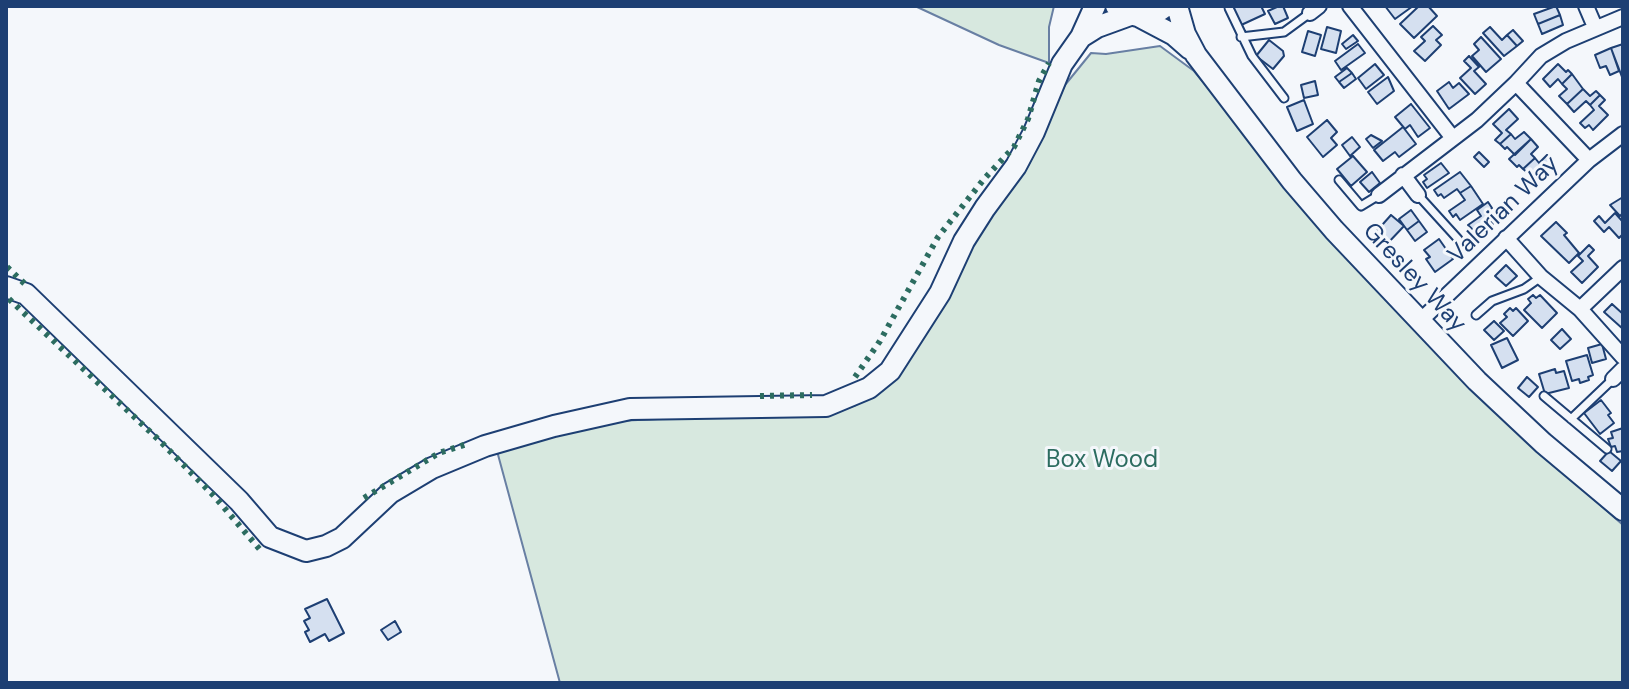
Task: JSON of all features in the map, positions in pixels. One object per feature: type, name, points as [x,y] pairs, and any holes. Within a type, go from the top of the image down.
[{"type":"main road","points":[[6,287],[26,294],[239,501],[270,537],[306,551],[326,546],[342,538],[390,493],[432,468],[485,446],[563,423],[630,409],[826,406],[869,388],[890,371],[940,293],[978,219],[1016,166],[1034,132],[1062,64],[1081,37],[1095,6]]},
{"type":"main road","points":[[1081,37],[1128,12],[1156,13],[1166,6]]},
{"type":"main road","name":"Gresley Way","points":[[1177,6],[1185,34],[1196,55],[1292,181],[1419,322],[1477,381],[1532,433],[1623,510]]},
{"type":"main road","name":"Gresley Way","points":[[1128,12],[1174,35],[1196,55]]},
{"type":"street","points":[[1350,6],[1452,137]]},
{"type":"street","points":[[1586,6],[1595,27]]},
{"type":"street","points":[[1379,195],[1477,120],[1541,56],[1595,27],[1623,17]]},
{"type":"street","points":[[1516,83],[1589,160]]},
{"type":"street","name":"Valerian Way","points":[[1419,322],[1589,160],[1623,134]]},
{"type":"street","points":[[1403,175],[1418,195]]},
{"type":"street","points":[[1506,238],[1541,277],[1580,309],[1623,357]]},
{"type":"street","points":[[1580,309],[1623,268]]},
{"type":"lane","points":[[1229,8],[1252,56],[1284,98]]},
{"type":"lane","points":[[1241,37],[1284,32],[1315,10]]},
{"type":"lane","points":[[1339,180],[1361,206],[1379,195]]},
{"type":"lane","points":[[1418,195],[1458,239]]},
{"type":"lane","points":[[1476,315],[1492,301],[1524,289],[1541,277]]},
{"type":"lane","points":[[1571,419],[1618,374]]},
{"type":"lane","points":[[1544,396],[1607,449]]},
{"type":"green space","points":[[915,6],[1054,6],[1049,27],[1049,63],[999,45]]},
{"type":"green space","name":"Box Wood","points":[[1160,46],[1194,71],[1246,134],[1541,453],[1623,525],[1623,683],[560,683],[497,451],[533,439],[618,421],[737,415],[828,415],[856,405],[886,385],[955,286],[967,245],[1028,166],[1065,85],[1091,53],[1106,54]]},
{"type":"building","points":[[1261,6],[1265,14],[1239,26],[1230,8]]},
{"type":"building","points":[[1283,6],[1288,18],[1275,24],[1268,11]]},
{"type":"building","points":[[1385,6],[1413,6],[1395,19]]},
{"type":"building","points":[[1419,6],[1428,6],[1437,16],[1414,38],[1400,24]]},
{"type":"building","points":[[1556,6],[1560,15],[1538,24],[1534,14]]},
{"type":"building","points":[[1560,15],[1563,25],[1542,34],[1538,24]]},
{"type":"building","points":[[1433,26],[1442,35],[1436,40],[1441,45],[1425,61],[1414,51],[1425,41],[1421,37]]},
{"type":"building","points":[[1327,27],[1341,31],[1336,53],[1321,49]]},
{"type":"building","points":[[1490,27],[1502,40],[1507,35],[1517,46],[1504,56],[1483,33]]},
{"type":"building","points":[[1513,30],[1523,41],[1517,46],[1507,35]]},
{"type":"building","points":[[1308,31],[1321,35],[1315,56],[1302,52]]},
{"type":"building","points":[[1353,35],[1358,41],[1346,49],[1342,44]]},
{"type":"building","points":[[1481,37],[1501,59],[1486,72],[1472,56],[1479,50],[1474,44]]},
{"type":"building","points":[[1269,40],[1283,51],[1284,56],[1273,69],[1256,56]]},
{"type":"building","points":[[1358,44],[1365,53],[1341,70],[1335,61]]},
{"type":"building","points":[[1623,44],[1623,77],[1622,77],[1611,48]]},
{"type":"building","points":[[1611,48],[1619,71],[1610,75],[1606,66],[1600,68],[1595,55]]},
{"type":"building","points":[[1469,56],[1479,67],[1474,71],[1486,84],[1475,94],[1460,78],[1471,68],[1464,61]]},
{"type":"building","points":[[1375,64],[1384,75],[1366,89],[1358,78]]},
{"type":"building","points":[[1558,64],[1572,74],[1562,84],[1558,79],[1550,87],[1543,79]]},
{"type":"building","points":[[1347,68],[1352,73],[1339,82],[1335,77]]},
{"type":"building","points":[[1352,73],[1356,79],[1344,88],[1339,82]]},
{"type":"building","points":[[1572,74],[1583,89],[1567,104],[1559,96],[1567,89],[1562,84]]},
{"type":"building","points":[[1388,77],[1394,91],[1377,104],[1368,92]]},
{"type":"building","points":[[1315,81],[1318,95],[1304,98],[1301,85]]},
{"type":"building","points":[[1449,82],[1453,88],[1459,83],[1469,94],[1449,109],[1437,91]]},
{"type":"building","points":[[1583,89],[1590,96],[1596,91],[1600,95],[1590,105],[1586,101],[1574,112],[1567,104]]},
{"type":"building","points":[[1600,95],[1605,100],[1599,106],[1608,115],[1593,130],[1589,125],[1585,128],[1580,123],[1594,110],[1590,105]]},
{"type":"building","points":[[1304,100],[1313,124],[1297,131],[1287,107]]},
{"type":"building","points":[[1411,104],[1430,128],[1418,137],[1410,125],[1405,129],[1395,117]]},
{"type":"building","points":[[1509,109],[1518,119],[1506,130],[1511,134],[1500,144],[1495,140],[1502,133],[1493,124]]},
{"type":"building","points":[[1327,120],[1337,132],[1331,138],[1337,145],[1323,157],[1307,137]]},
{"type":"building","points":[[1403,127],[1416,144],[1399,157],[1395,152],[1383,161],[1374,150]]},
{"type":"building","points":[[1524,132],[1531,139],[1515,155],[1500,144],[1511,134],[1515,139]]},
{"type":"building","points":[[1371,135],[1382,141],[1373,148],[1366,139]]},
{"type":"building","points":[[1352,137],[1360,147],[1350,156],[1342,145]]},
{"type":"building","points":[[1531,139],[1538,147],[1531,154],[1535,158],[1523,169],[1519,165],[1517,167],[1509,159]]},
{"type":"building","points":[[1479,152],[1489,162],[1484,167],[1474,157]]},
{"type":"building","points":[[1547,155],[1554,163],[1538,179],[1531,171],[1528,173],[1523,169],[1535,158],[1539,163]]},
{"type":"building","points":[[1353,156],[1367,172],[1351,186],[1337,169]]},
{"type":"building","points":[[1441,163],[1449,173],[1427,188],[1423,182],[1427,179],[1424,175]]},
{"type":"building","points":[[1372,172],[1380,183],[1369,192],[1360,182]]},
{"type":"building","points":[[1460,172],[1471,186],[1460,193],[1457,189],[1444,198],[1441,194],[1438,196],[1434,190]]},
{"type":"building","points":[[1471,186],[1483,204],[1460,220],[1456,214],[1453,217],[1449,211],[1465,200],[1460,193]]},
{"type":"building","points":[[1623,197],[1623,213],[1620,216],[1610,205]]},
{"type":"building","points":[[1488,202],[1492,208],[1485,213],[1493,224],[1472,238],[1468,232],[1472,229],[1468,225],[1481,216],[1477,210]]},
{"type":"building","points":[[1411,210],[1419,221],[1407,230],[1399,219]]},
{"type":"building","points":[[1615,213],[1623,222],[1623,234],[1619,238],[1609,227],[1604,232],[1594,221],[1599,216],[1605,223]]},
{"type":"building","points":[[1391,215],[1404,226],[1387,244],[1375,233]]},
{"type":"building","points":[[1419,221],[1427,232],[1415,241],[1407,230]]},
{"type":"building","points":[[1556,222],[1579,253],[1569,263],[1541,236]]},
{"type":"building","points":[[1439,239],[1453,259],[1435,272],[1424,250]]},
{"type":"building","points":[[1589,245],[1594,250],[1588,256],[1598,267],[1582,283],[1571,272],[1583,261],[1578,256]]},
{"type":"building","points":[[1506,265],[1517,276],[1506,286],[1495,276]]},
{"type":"building","points":[[1533,295],[1536,298],[1540,295],[1557,313],[1542,328],[1524,310],[1531,303],[1528,299]]},
{"type":"building","points":[[1612,304],[1623,314],[1623,329],[1604,312]]},
{"type":"building","points":[[1510,308],[1513,311],[1516,308],[1528,321],[1513,336],[1500,323],[1507,317],[1504,314]]},
{"type":"building","points":[[1494,321],[1504,331],[1494,340],[1484,330]]},
{"type":"building","points":[[1562,329],[1571,339],[1560,349],[1551,340]]},
{"type":"building","points":[[1507,338],[1518,360],[1502,368],[1491,345]]},
{"type":"building","points":[[1602,344],[1606,359],[1592,363],[1588,348]]},
{"type":"building","points":[[1587,355],[1593,375],[1580,383],[1579,379],[1572,381],[1566,361]]},
{"type":"building","points":[[1555,369],[1556,373],[1564,371],[1569,388],[1545,394],[1539,374]]},
{"type":"building","points":[[1527,377],[1538,387],[1529,397],[1518,388]]},
{"type":"building","points":[[1601,400],[1614,423],[1600,434],[1584,413]]},
{"type":"building","points":[[1623,428],[1623,451],[1617,452],[1608,439],[1613,438],[1611,432]]},
{"type":"building","points":[[1609,451],[1621,461],[1612,471],[1600,461]]},
{"type":"building","points":[[327,599],[344,633],[329,641],[325,634],[310,642],[304,621],[310,618],[305,609]]},
{"type":"building","points":[[395,621],[401,632],[388,640],[381,630]]},
{"type":"hedge","points":[[855,377],[880,341],[938,237],[1014,147],[1049,63]]},
{"type":"hedge","points":[[7,267],[27,286]]},
{"type":"hedge","points":[[9,299],[161,442],[214,496],[262,552]]},
{"type":"hedge","points":[[760,396],[812,395]]},
{"type":"hedge","points":[[364,498],[439,453],[467,444]]}]
